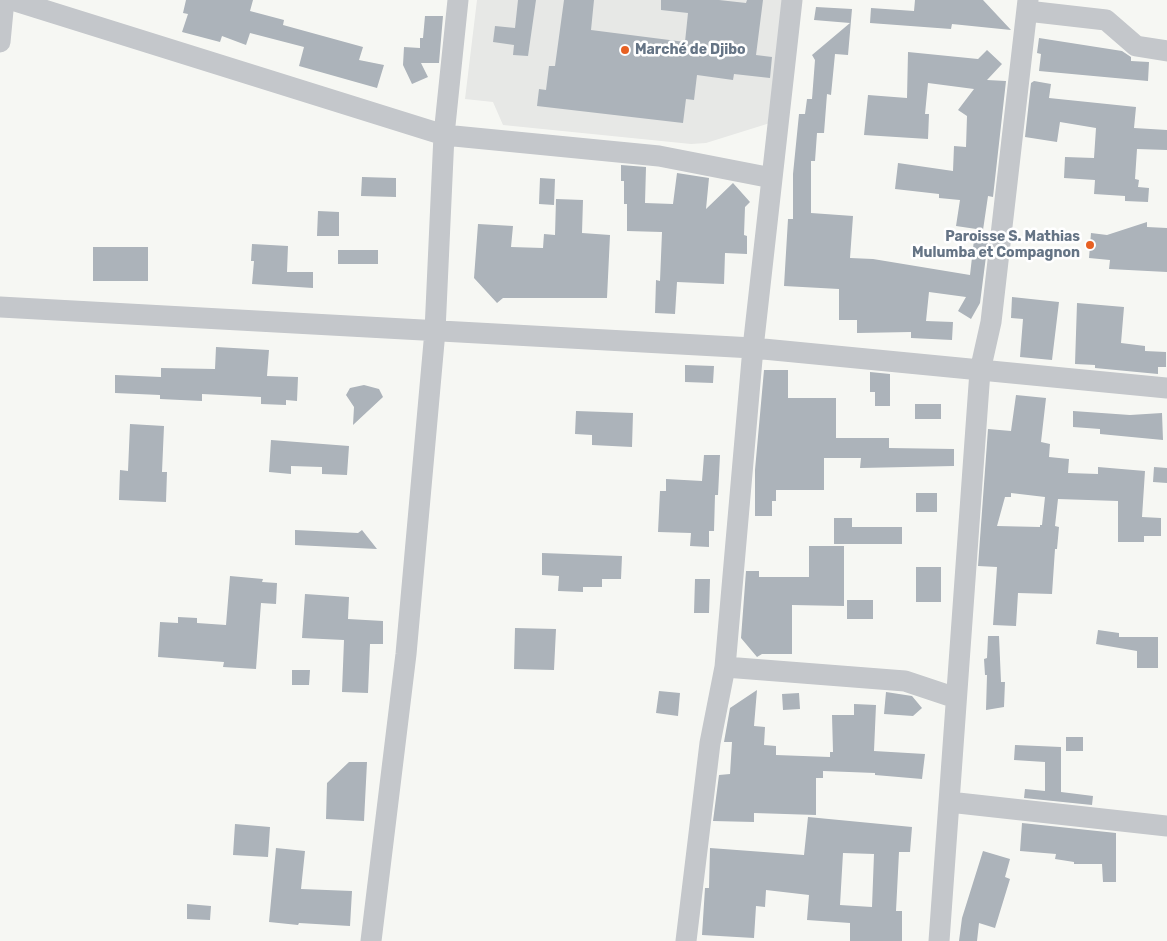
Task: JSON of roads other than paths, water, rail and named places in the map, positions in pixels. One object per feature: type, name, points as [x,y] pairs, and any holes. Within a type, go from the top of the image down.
[{"type":"street","points":[[0,42],[4,0]]},
{"type":"street","points":[[12,0],[444,135],[659,156],[772,178]]},
{"type":"street","points":[[371,941],[406,654],[435,331],[444,135],[458,0]]},
{"type":"street","points":[[686,941],[710,743],[725,667],[753,348],[792,0]]},
{"type":"street","points":[[939,941],[980,372],[991,322],[1027,5],[1106,20],[1136,46],[1167,51]]},
{"type":"street","points":[[0,307],[753,348],[980,372],[1167,388]]},
{"type":"street","points":[[725,667],[905,681],[956,698]]},
{"type":"street","points":[[949,802],[1167,826]]},
{"type":"place","name":"Marché de Djibo","points":[[625,50]]},
{"type":"place","name":"Paroisse S. Mathias Mulumba et Compagnon","points":[[1090,245]]}]
